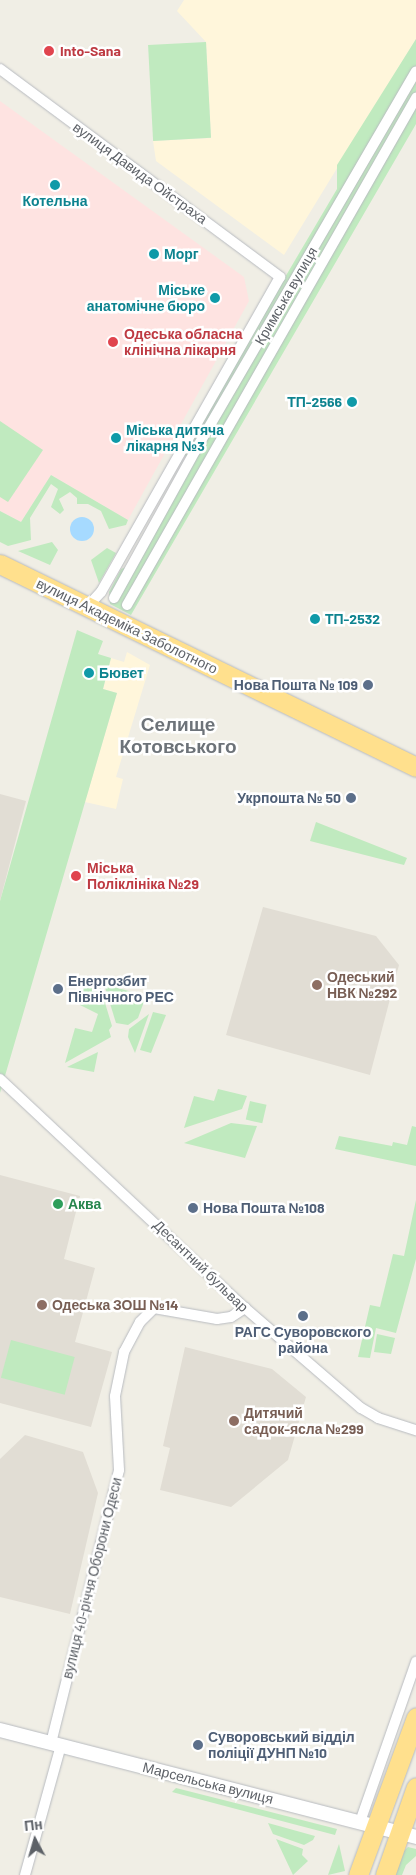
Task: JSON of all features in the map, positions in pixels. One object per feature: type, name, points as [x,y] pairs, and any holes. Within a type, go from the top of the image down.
[{"type":"highway","name":"вулиця Академіка Заболотного","points":[[0,564],[416,767]]},
{"type":"highway","points":[[358,1875],[368,1824],[416,1717]]},
{"type":"highway","points":[[385,1875],[408,1834],[416,1787]]},
{"type":"street","name":"вулиця Давида Ойстраха","points":[[0,69],[280,276]]},
{"type":"street","name":"Кримська вулиця","points":[[114,598],[195,451],[416,72]]},
{"type":"street","name":"Кримська вулиця","points":[[126,605],[416,98]]},
{"type":"street","name":"Кримська вулиця","points":[[88,606],[100,592],[280,276]]},
{"type":"street","name":"Десантний бульвар","points":[[0,1079],[245,1308],[361,1408],[378,1418],[416,1430]]},
{"type":"street","name":"вулиця 40-річчя Оборони Одеси","points":[[56,1744],[119,1470],[115,1396],[124,1352],[140,1322],[154,1308],[217,1319],[232,1317],[245,1308]]},
{"type":"street","points":[[368,1824],[416,1662]]},
{"type":"street","name":"Марсельська вулиця","points":[[0,1730],[408,1834]]},
{"type":"street","points":[[25,1875],[56,1744]]},
{"type":"shaded area","points":[[184,0],[416,0],[416,39],[284,255],[156,161],[153,141],[211,138],[206,42],[177,11]]},
{"type":"shaded area","name":"Одеська обласна клінічна лікарня","points":[[0,101],[244,277],[249,301],[128,520],[51,475],[21,522],[0,511]]},
{"type":"shaded area","points":[[127,652],[150,665],[116,777],[123,779],[116,809],[85,802],[117,693],[103,689],[111,658],[124,662]]},
{"type":"shaded area","points":[[0,794],[26,801],[0,901]]},
{"type":"shaded area","name":"Одеський НВК №292","points":[[263,907],[376,936],[399,965],[370,1075],[226,1035]]},
{"type":"shaded area","name":"Одеська ЗОШ №14","points":[[0,1175],[80,1196],[64,1259],[95,1268],[75,1342],[112,1352],[91,1427],[0,1403]]},
{"type":"shaded area","name":"Дитячий садок-ясла №299","points":[[185,1347],[272,1369],[306,1397],[288,1460],[231,1507],[160,1490],[170,1448],[163,1446]]},
{"type":"shaded area","points":[[25,1435],[83,1452],[98,1493],[70,1614],[0,1597],[0,1459]]},
{"type":"green space","points":[[416,39],[416,124],[131,615],[110,604],[109,592],[121,569],[129,566],[188,459],[182,452],[337,189],[337,165]]},
{"type":"green space","points":[[206,42],[211,138],[153,141],[148,45]]},
{"type":"green space","points":[[0,421],[43,450],[8,502],[0,497]]},
{"type":"green space","points":[[51,475],[128,520],[126,525],[109,529],[101,511],[88,504],[77,504],[77,498],[70,492],[59,499],[64,510],[60,514],[51,507],[58,489],[51,484],[30,518],[31,540],[8,546],[0,542],[0,511],[21,522]]},
{"type":"green space","points":[[52,542],[58,550],[50,565],[18,551]]},
{"type":"green space","points":[[107,548],[116,553],[99,583],[91,560]]},
{"type":"green space","points":[[77,630],[103,641],[98,654],[111,658],[103,689],[117,693],[0,1093],[0,901]]},
{"type":"green space","points":[[316,822],[407,858],[404,865],[310,841]]},
{"type":"green space","points":[[85,979],[99,983],[112,1026],[109,1030],[111,1037],[65,1063],[75,1028],[92,1032],[98,1014],[80,1005]]},
{"type":"green space","points":[[104,984],[146,996],[138,1018],[128,1025],[116,1023]]},
{"type":"green space","points":[[153,1012],[166,1015],[151,1053],[140,1050]]},
{"type":"green space","points":[[149,1014],[135,1053],[128,1037],[129,1029]]},
{"type":"green space","points":[[98,1052],[94,1072],[67,1067]]},
{"type":"green space","points":[[218,1089],[247,1096],[242,1109],[184,1128],[194,1096],[214,1101]]},
{"type":"green space","points":[[250,1101],[267,1105],[262,1123],[246,1120]]},
{"type":"green space","points":[[231,1123],[257,1126],[245,1158],[184,1143]]},
{"type":"green space","points":[[412,1126],[416,1127],[416,1166],[335,1149],[339,1136],[392,1146],[393,1142],[407,1145]]},
{"type":"green space","points":[[416,1200],[416,1259],[396,1333],[376,1328],[370,1358],[358,1357],[370,1305],[380,1307],[393,1254],[404,1256]]},
{"type":"green space","points":[[377,1334],[395,1338],[391,1354],[374,1352]]},
{"type":"green space","points":[[11,1340],[75,1357],[65,1395],[1,1378]]},
{"type":"green space","points":[[176,1788],[337,1829],[335,1835],[172,1792]]},
{"type":"green space","points":[[268,1823],[315,1836],[313,1840],[304,1845],[273,1834]]},
{"type":"green space","points":[[276,1839],[303,1849],[302,1855],[308,1861],[293,1875]]},
{"type":"green space","points":[[339,1844],[345,1871],[328,1875]]},
{"type":"green space","points":[[408,1847],[416,1849],[416,1856],[406,1865],[402,1875],[395,1875],[404,1851]]},
{"type":"water","points":[[82,517],[91,520],[94,529],[91,538],[82,541],[73,538],[70,529],[73,520]]},
{"type":"place","name":"Into-Sana","points":[[49,51]]},
{"type":"place","name":"Котельна","points":[[55,185]]},
{"type":"place","name":"Морг","points":[[154,254]]},
{"type":"place","name":"Міське анатомічне бюро","points":[[215,298]]},
{"type":"place","name":"Одеська обласна клінічна лікарня","points":[[113,342]]},
{"type":"place","name":"ТП-2566","points":[[352,402]]},
{"type":"place","name":"Міська дитяча лікарня №3","points":[[116,438]]},
{"type":"place","name":"ТП-2532","points":[[315,619]]},
{"type":"place","name":"Бювет","points":[[89,673]]},
{"type":"place","name":"Нова Пошта № 109","points":[[368,685]]},
{"type":"place","name":"Укрпошта № 50","points":[[351,798]]},
{"type":"place","name":"Міська Поліклініка №29","points":[[76,876]]},
{"type":"place","name":"Одеський НВК №292","points":[[317,985]]},
{"type":"place","name":"Енергозбит Північного РЕС","points":[[58,989]]},
{"type":"place","name":"Аква","points":[[58,1204]]},
{"type":"place","name":"Нова Пошта №108","points":[[193,1208]]},
{"type":"place","name":"Одеська ЗОШ №14","points":[[42,1305]]},
{"type":"place","name":"РАГС Суворовского района","points":[[303,1316]]},
{"type":"place","name":"Дитячий садок-ясла №299","points":[[234,1421]]},
{"type":"place","name":"Суворовський відділ поліції ДУНП №10","points":[[198,1745]]},
{"type":"district","name":"Селище Котовського","points":[[178,735]]}]
